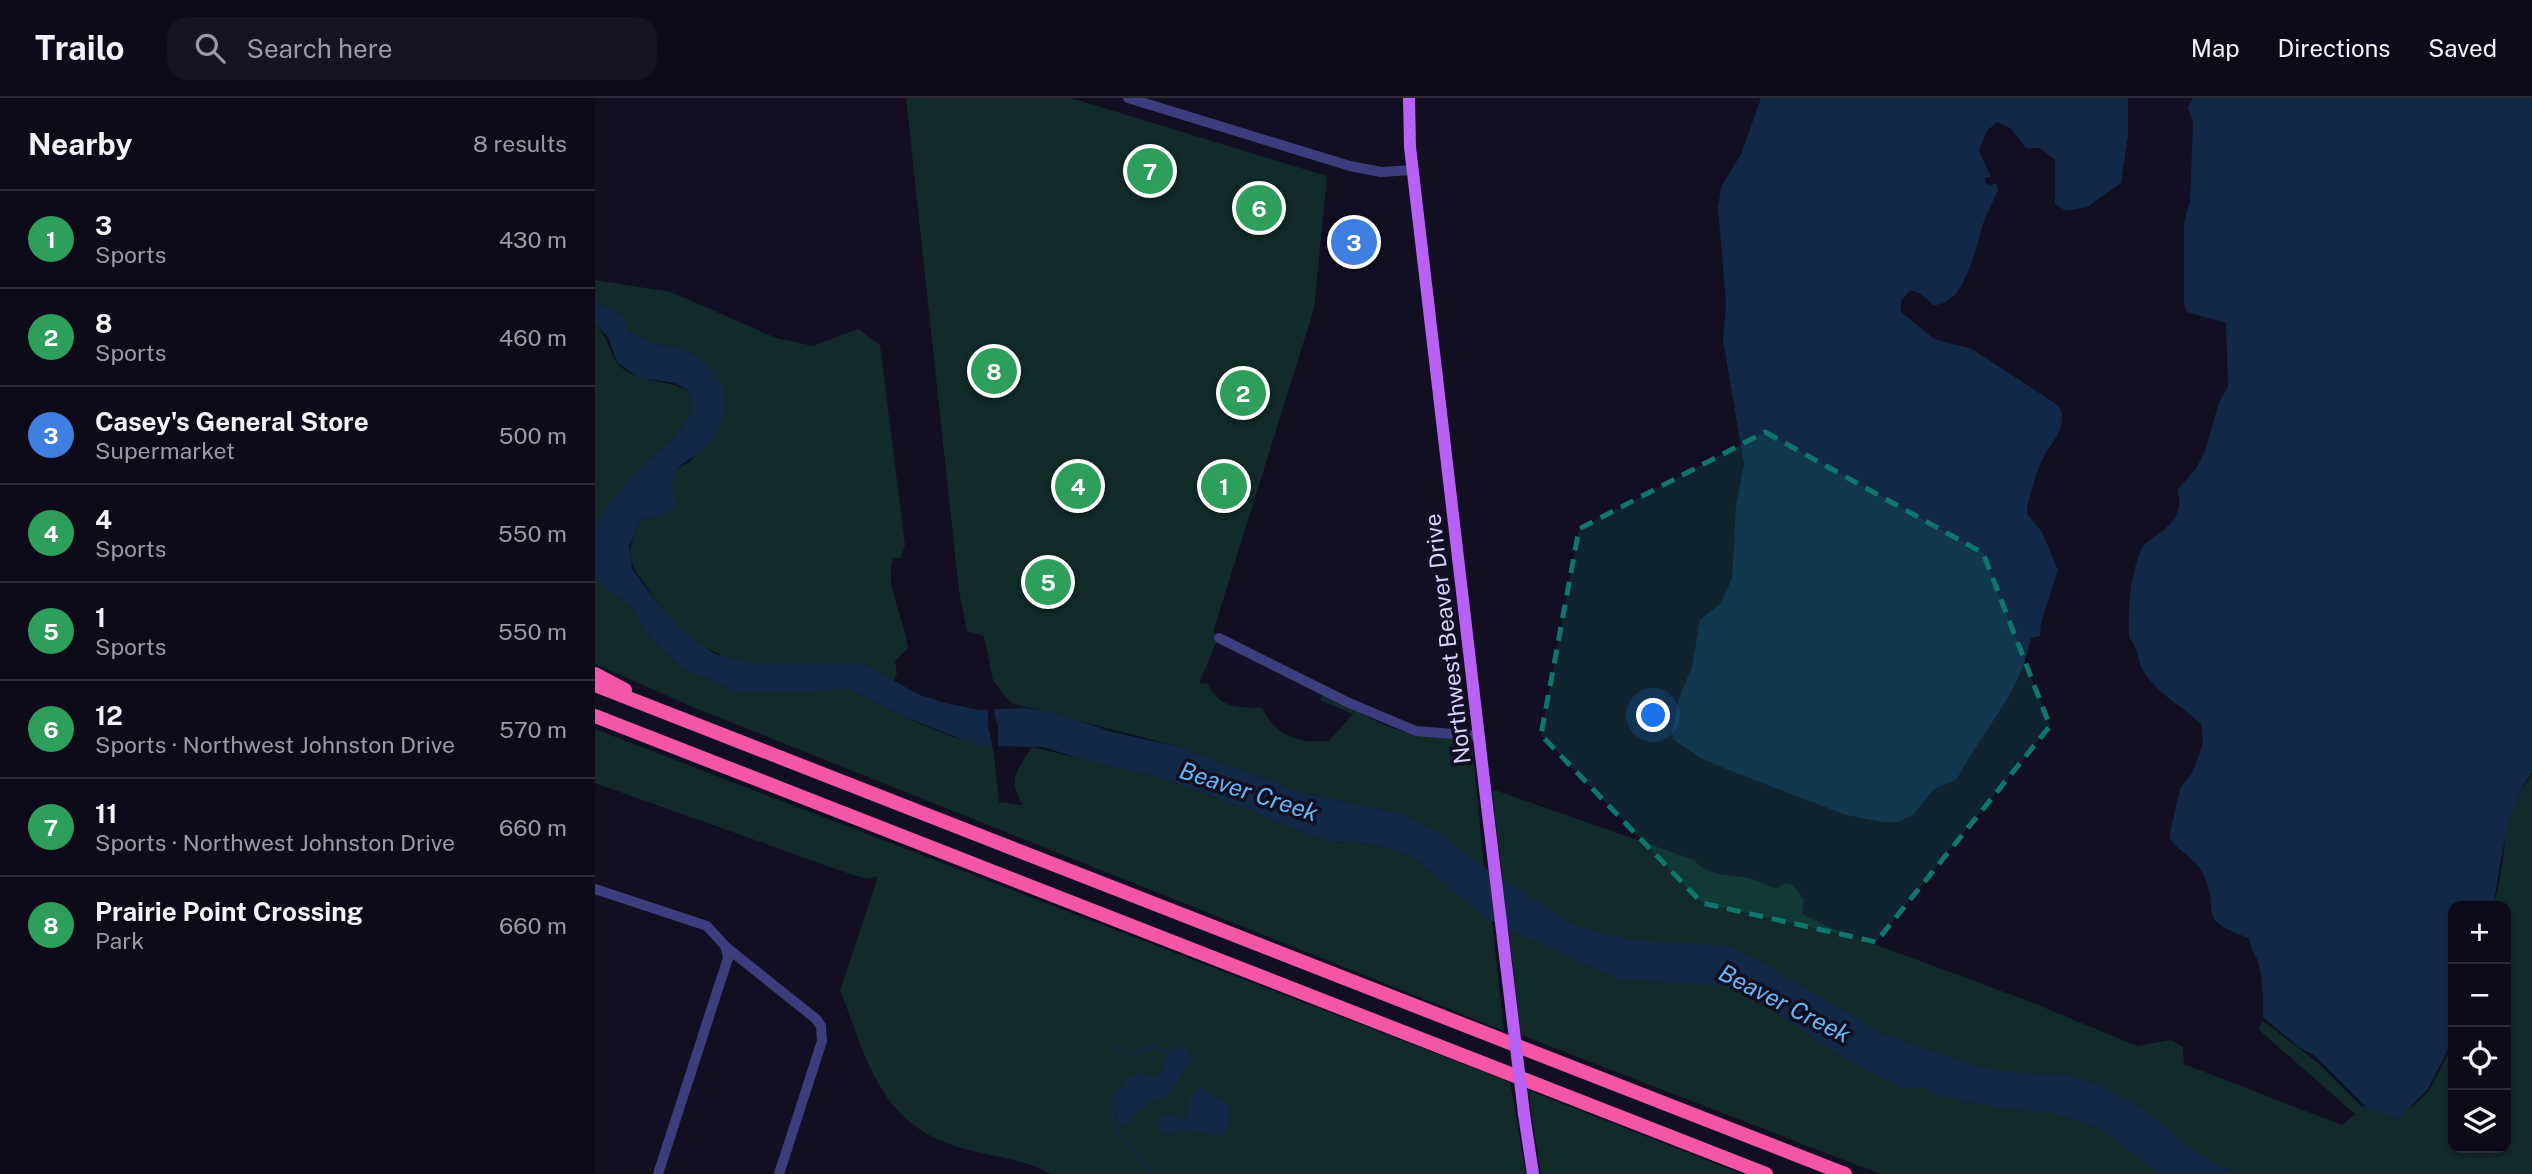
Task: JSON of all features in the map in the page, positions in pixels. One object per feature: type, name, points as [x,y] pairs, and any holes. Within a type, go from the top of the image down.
[{"type":"highway","points":[[595,674],[613,681],[646,705]]},
{"type":"highway","points":[[595,685],[1845,1174]]},
{"type":"highway","points":[[595,716],[1766,1174]]},
{"type":"main road","name":"Northwest Beaver Drive","points":[[1409,98],[1413,170],[1533,1174]]},
{"type":"street","points":[[1128,98],[1350,166],[1381,172],[1413,170]]},
{"type":"street","points":[[1219,638],[1347,702],[1416,731],[1479,736]]},
{"type":"street","points":[[595,889],[689,918],[712,930],[726,947],[810,1013],[821,1026],[822,1041],[779,1174]]},
{"type":"street","points":[[659,1174],[728,958],[726,947]]},
{"type":"highlighted area","points":[[1765,432],[1983,553],[2050,726],[1876,942],[1702,903],[1541,735],[1579,529]]},
{"type":"green space","points":[[906,98],[1071,98],[1327,176],[1314,309],[1214,629],[1216,643],[1199,683],[1208,684],[1218,698],[1231,705],[1262,708],[1274,726],[1298,739],[1329,741],[1353,714],[1320,700],[1323,693],[1392,728],[1472,744],[1484,867],[1401,814],[1301,792],[1179,747],[1011,703],[993,681],[985,640],[983,636],[967,631],[959,591]]},
{"type":"green space","points":[[595,280],[671,292],[776,338],[813,346],[858,329],[880,345],[905,545],[901,558],[893,558],[891,569],[893,592],[908,648],[895,661],[897,673],[894,681],[876,672],[857,668],[758,665],[725,657],[696,641],[660,606],[633,565],[630,551],[641,520],[662,515],[676,469],[691,461],[708,365],[684,349],[657,344],[626,331],[626,319],[595,301]]},
{"type":"green space","points":[[595,324],[617,363],[624,370],[690,392],[692,413],[672,440],[642,466],[595,526]]},
{"type":"green space","points":[[595,574],[602,586],[634,609],[649,637],[682,668],[735,691],[817,691],[848,688],[902,716],[953,737],[993,746],[999,802],[1023,805],[1015,788],[1015,781],[1032,747],[1158,777],[1242,807],[1311,836],[1333,842],[1375,844],[1413,857],[1492,922],[1504,1031],[695,708],[595,664]]},
{"type":"green space","points":[[595,729],[1510,1082],[1526,1174],[1050,1174],[1022,1162],[942,1141],[918,1128],[898,1111],[883,1091],[871,1069],[840,990],[878,876],[867,879],[847,873],[595,783]]},
{"type":"green space","points":[[2532,775],[2532,1174],[1880,1174],[1521,1035],[1492,789],[1694,860],[1712,872],[1751,879],[1776,889],[1786,883],[1793,885],[1804,900],[1802,914],[1831,928],[2031,1002],[2137,1046],[2171,1040],[2183,1047],[2184,1064],[2342,1125],[2355,1114],[2258,1029],[2263,1021],[2317,1062],[2361,1106],[2396,1114],[2413,1106],[2429,1091],[2448,1054],[2448,1153],[2511,1153],[2511,901],[2494,901],[2509,822],[2521,790]]},
{"type":"green space","points":[[1528,1090],[1742,1174],[1541,1174]]},
{"type":"water","points":[[1761,98],[2128,98],[2128,136],[2121,183],[2087,207],[2066,211],[2055,204],[2055,160],[2040,148],[2026,148],[2010,128],[1997,122],[1987,131],[1979,151],[1991,177],[1985,178],[1985,183],[1996,183],[1998,190],[1984,221],[1962,285],[1954,296],[1944,303],[1933,305],[1921,294],[1910,290],[1901,301],[1901,312],[1934,339],[1972,349],[2059,406],[2062,421],[2036,475],[2027,506],[2027,514],[2042,532],[2058,570],[2041,623],[2040,636],[2031,638],[2019,676],[2010,694],[1957,779],[1934,789],[1913,815],[1897,822],[1846,815],[1726,769],[1699,757],[1673,739],[1672,734],[1679,698],[1692,667],[1700,620],[1721,603],[1732,578],[1736,506],[1744,464],[1723,340],[1726,304],[1718,208],[1721,187],[1741,154]]},
{"type":"water","points":[[2193,98],[2532,98],[2532,772],[2510,819],[2494,901],[2448,901],[2448,1050],[2428,1089],[2399,1118],[2369,1110],[2314,1055],[2300,1048],[2263,1017],[2260,971],[2249,938],[2215,920],[2208,888],[2200,868],[2169,838],[2180,788],[2192,773],[2203,744],[2201,724],[2164,694],[2144,672],[2135,646],[2129,638],[2130,594],[2141,550],[2173,521],[2179,503],[2177,490],[2196,469],[2205,451],[2219,402],[2228,387],[2226,323],[2187,312],[2184,304],[2184,223],[2190,201],[2193,123],[2188,107]]},
{"type":"water","name":"Beaver Creek","points":[[595,301],[626,319],[626,331],[657,344],[684,349],[708,365],[724,388],[725,416],[710,444],[676,469],[672,485],[676,506],[662,515],[641,520],[629,546],[632,569],[658,604],[690,637],[715,654],[755,664],[862,664],[920,695],[946,703],[979,710],[1026,708],[1059,714],[1112,732],[1179,747],[1301,792],[1401,814],[1445,837],[1472,859],[1574,925],[1602,934],[1638,940],[1727,946],[1763,963],[1881,1033],[1977,1067],[2016,1073],[2064,1075],[2099,1084],[2140,1107],[2196,1152],[2234,1174],[2158,1174],[2099,1127],[2051,1113],[1999,1108],[1936,1095],[1925,1087],[1904,1089],[1850,1061],[1762,1004],[1725,986],[1618,979],[1487,919],[1413,857],[1375,844],[1333,842],[1311,836],[1242,807],[1158,777],[1088,761],[1043,747],[980,746],[902,716],[848,688],[817,691],[735,691],[682,668],[649,637],[634,609],[602,586],[595,574],[595,526],[610,502],[642,466],[672,440],[692,413],[690,392],[676,383],[639,378],[617,362],[608,337],[595,324]]},
{"type":"water","points":[[1172,1047],[1187,1049],[1192,1059],[1166,1098],[1151,1100],[1125,1125],[1118,1122],[1112,1095],[1123,1087],[1123,1079],[1141,1073],[1157,1078]]},
{"type":"water","points":[[1200,1087],[1228,1105],[1230,1121],[1222,1136],[1192,1130],[1168,1133],[1161,1131],[1158,1119],[1164,1113],[1186,1119],[1189,1098]]},
{"type":"pier","points":[[993,706],[998,728],[998,749],[993,749],[988,726],[988,707]]},
{"type":"waterway","points":[[1117,1049],[1131,1053],[1158,1047],[1170,1053]]},
{"type":"waterway","points":[[1115,1096],[1112,1110],[1117,1131],[1151,1174]]},
{"type":"place","name":"11","points":[[1150,171]]},
{"type":"place","name":"12","points":[[1259,208]]},
{"type":"place","name":"Casey's General Store","points":[[1354,242]]},
{"type":"place","name":"Prairie Point Crossing","points":[[994,371]]},
{"type":"place","name":"8","points":[[1243,393]]},
{"type":"place","name":"4","points":[[1078,486]]},
{"type":"place","name":"3","points":[[1224,486]]},
{"type":"place","name":"1","points":[[1048,582]]}]
